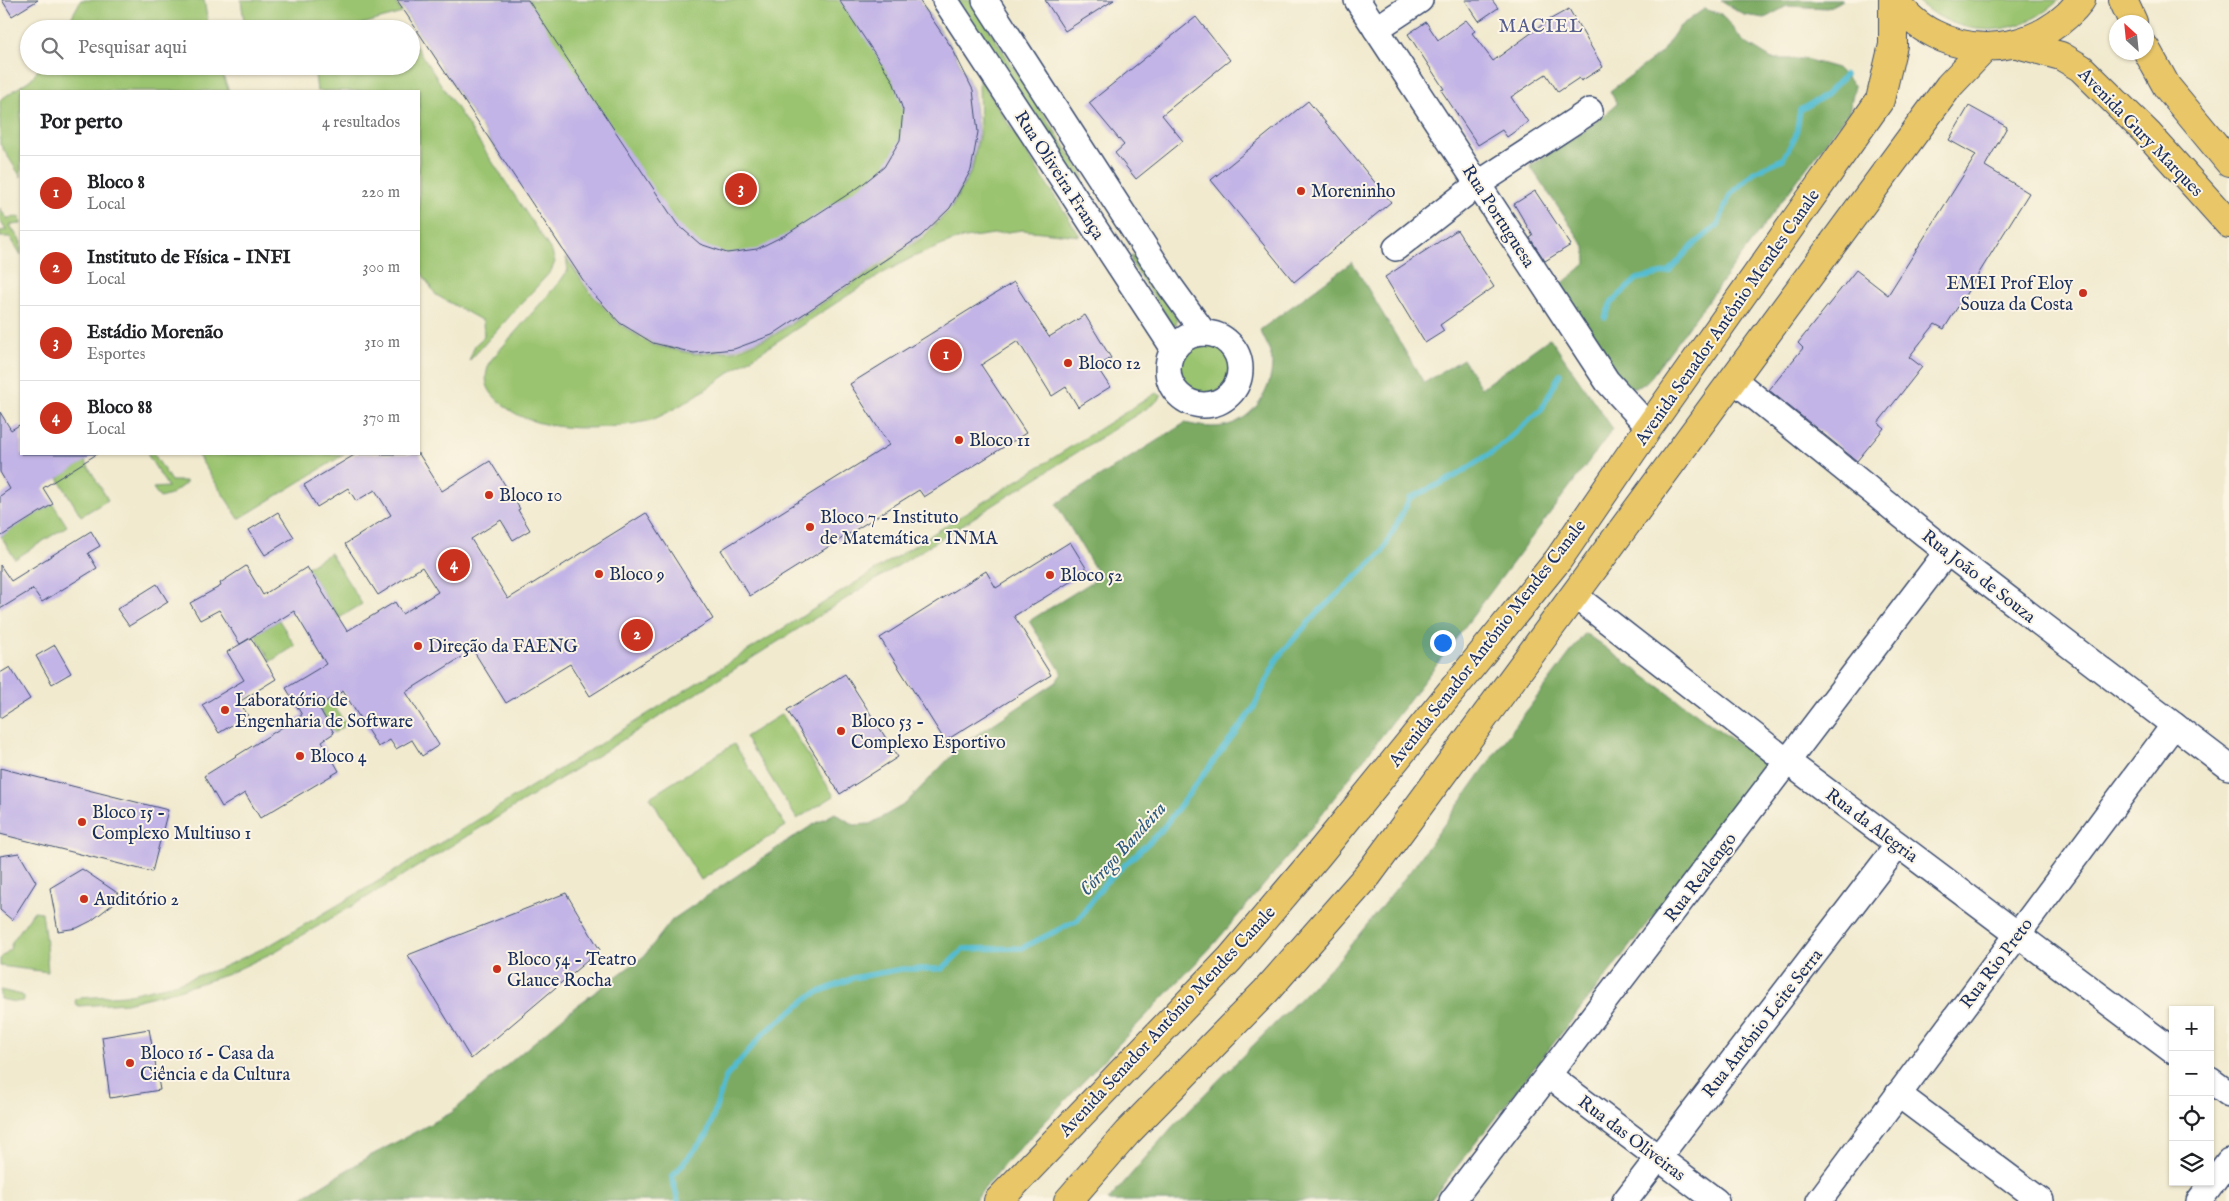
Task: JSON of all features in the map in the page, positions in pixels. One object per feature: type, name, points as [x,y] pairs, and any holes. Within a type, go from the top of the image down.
[{"type":"main road","points":[[1893,0],[1911,19],[1933,34],[1958,44],[1985,48],[2017,44],[2046,32],[2072,12],[2081,0]]},
{"type":"main road","name":"Avenida Senador Antônio Mendes Canale","points":[[998,1201],[1230,959],[1318,855],[1558,560],[1649,427],[1866,123],[1880,100],[1893,45],[1893,0]]},
{"type":"main road","points":[[2123,0],[2130,15]]},
{"type":"main road","name":"Avenida Gury Marques","points":[[2017,44],[2061,56],[2081,68],[2149,135],[2229,224]]},
{"type":"main road","name":"Avenida Senador Antônio Mendes Canale","points":[[1068,1201],[1127,1133],[1266,991],[1368,875],[1950,86],[1985,48]]},
{"type":"main road","points":[[2151,60],[2166,87],[2229,162]]},
{"type":"main road","points":[[1631,516],[1641,488],[1660,448],[1657,438],[1649,427]]},
{"type":"main road","points":[[1558,560],[1555,577],[1558,584],[1574,595]]},
{"type":"street","name":"Rua Oliveira França","points":[[945,0],[1174,349]]},
{"type":"street","name":"Rua Oliveira França","points":[[985,0],[1135,232],[1204,333]]},
{"type":"street","name":"Rua Portuguesa","points":[[1357,0],[1607,381],[1649,427]]},
{"type":"street","points":[[1376,29],[1420,0]]},
{"type":"street","points":[[1396,248],[1478,184],[1590,111]]},
{"type":"street","points":[[1110,251],[1135,232]]},
{"type":"street","points":[[1204,333],[1214,334],[1225,339],[1233,348],[1238,358],[1240,369],[1238,380],[1224,398],[1213,403],[1191,402],[1181,396],[1169,378],[1168,366],[1174,349],[1184,339],[1204,333]]},
{"type":"street","name":"Rua João de Souza","points":[[1734,380],[1947,552],[2229,767]]},
{"type":"street","name":"Rua Realengo","points":[[1452,1201],[1947,552]]},
{"type":"street","name":"Rua da Alegria","points":[[1574,595],[1788,762],[2172,1051]]},
{"type":"street","name":"Rua Rio Preto","points":[[1819,1201],[2174,725]]},
{"type":"street","name":"Rua Antônio Leite Serra","points":[[1625,1201],[1898,845]]},
{"type":"street","name":"Rua das Oliveiras","points":[[1548,1075],[1716,1201]]},
{"type":"street","points":[[2214,1083],[2229,1094]]},
{"type":"street","points":[[1898,1094],[2041,1201]]},
{"type":"street","points":[[2199,1201],[2229,1162]]},
{"type":"green space","points":[[81,0],[204,0],[207,20],[70,20]]},
{"type":"green space","points":[[241,0],[394,0],[402,13],[377,20],[244,20]]},
{"type":"green space","points":[[397,0],[919,0],[952,48],[973,90],[978,132],[971,170],[950,208],[921,236],[772,335],[734,349],[694,353],[653,343],[620,323],[500,155],[420,35],[420,20],[410,20]]},
{"type":"green space","points":[[957,0],[970,0],[1084,176],[1079,187]]},
{"type":"green space","points":[[1721,0],[1843,0],[1827,8],[1787,6],[1765,18],[1744,15]]},
{"type":"green space","points":[[1916,0],[2059,0],[2042,13],[2025,22],[2006,28],[1988,30],[1969,28],[1950,22],[1933,13]]},
{"type":"green space","points":[[1704,9],[1721,14],[1744,42],[1772,59],[1805,59],[1837,68],[1855,86],[1849,111],[1651,377],[1640,386],[1625,386],[1556,289],[1586,263],[1585,247],[1530,166],[1583,132],[1617,104],[1610,91],[1661,53],[1679,27]]},
{"type":"green space","points":[[420,53],[552,252],[555,262],[551,271],[469,361],[475,345],[484,337],[483,321],[436,295],[420,271],[420,90],[317,90],[315,75],[420,75]]},
{"type":"green space","points":[[34,75],[223,75],[229,90],[20,90],[20,175],[0,144],[0,100]]},
{"type":"green space","points":[[979,78],[1080,236],[1022,230],[958,239],[913,257],[848,295],[686,402],[649,421],[617,426],[584,428],[550,425],[520,416],[507,408],[491,393],[486,382],[486,375],[491,360],[561,280],[568,270],[566,257],[588,290],[619,324],[652,345],[694,354],[735,351],[773,336],[922,238],[951,209],[972,170],[980,131]]},
{"type":"green space","points":[[0,208],[6,218],[20,217],[20,224],[10,225],[20,240],[20,253],[10,237],[0,237],[0,231],[6,230],[0,221]]},
{"type":"green space","points":[[1131,255],[1138,258],[1177,319],[1176,325],[1173,326],[1131,262]]},
{"type":"green space","points":[[1352,262],[1424,383],[1463,359],[1481,388],[1550,338],[1613,429],[1301,841],[1214,944],[1004,1165],[974,1201],[296,1201],[370,1156],[451,1113],[575,1007],[644,956],[672,920],[783,844],[835,813],[854,825],[870,824],[905,804],[963,744],[1055,683],[1062,673],[1029,621],[1100,577],[1056,504],[1185,423],[1217,427],[1228,425],[1246,416],[1260,402],[1269,383],[1271,373],[1271,355],[1260,330]]},
{"type":"green space","points":[[1204,341],[1214,343],[1223,349],[1229,358],[1231,368],[1229,378],[1223,387],[1214,393],[1204,395],[1194,393],[1185,387],[1179,378],[1177,368],[1179,358],[1185,349],[1194,343]]},
{"type":"green space","points":[[1156,393],[1162,396],[1155,403],[613,746],[386,886],[274,952],[226,975],[175,991],[126,1003],[79,1006],[75,1003],[76,999],[80,998],[125,995],[174,984],[223,967],[270,945],[382,879],[608,739]]},
{"type":"green space","points":[[148,455],[155,455],[171,481],[186,481],[186,483],[170,495],[160,498],[153,488],[168,487]]},
{"type":"green space","points":[[198,455],[343,455],[239,519]]},
{"type":"green space","points":[[85,461],[108,500],[81,516],[58,478]]},
{"type":"green space","points":[[53,504],[67,526],[15,559],[1,536]]},
{"type":"green space","points":[[330,553],[362,604],[339,618],[307,567]]},
{"type":"green space","points":[[279,620],[295,646],[271,661],[255,635]]},
{"type":"green space","points":[[1585,633],[1770,767],[1430,1201],[1108,1201],[1173,1126],[1340,958],[1415,865],[1501,745]]},
{"type":"green space","points":[[330,699],[346,725],[334,733],[318,706]]},
{"type":"green space","points":[[782,714],[834,796],[797,819],[745,737]]},
{"type":"green space","points":[[734,744],[786,826],[701,880],[650,797]]},
{"type":"green space","points":[[34,911],[42,912],[48,972],[0,966],[0,959],[10,949],[12,942]]},
{"type":"green space","points":[[0,990],[22,995],[24,1001],[15,1002],[0,999]]},
{"type":"building","points":[[2,0],[38,0],[12,16]]},
{"type":"building","points":[[397,0],[528,0],[677,224],[700,244],[727,253],[757,249],[787,234],[859,187],[884,167],[900,140],[903,110],[893,81],[839,0],[919,0],[952,48],[973,90],[978,132],[971,170],[950,208],[921,236],[772,335],[734,349],[694,353],[653,343],[620,323],[589,289],[420,35],[420,20],[410,20]]},
{"type":"building","points":[[1045,0],[1114,0],[1065,31]]},
{"type":"building","points":[[1465,0],[1492,0],[1498,8],[1479,21]]},
{"type":"building","points":[[1569,9],[1603,67],[1581,81],[1579,78],[1558,92],[1546,74],[1511,97],[1528,122],[1507,137],[1502,130],[1478,145],[1441,90],[1444,89],[1408,34],[1426,22],[1438,40],[1466,20],[1475,31],[1472,33],[1493,61],[1549,20]]},
{"type":"building","points":[[1196,17],[1230,60],[1162,115],[1183,141],[1136,179],[1115,153],[1124,145],[1089,103]]},
{"type":"building","name":"Moreninho","points":[[1308,101],[1391,202],[1294,282],[1211,180]]},
{"type":"building","points":[[1969,106],[2007,127],[1985,166],[2029,193],[1944,329],[1935,324],[1909,357],[1922,367],[1878,423],[1884,428],[1857,461],[1769,390],[1803,348],[1798,343],[1856,270],[1888,295],[1976,155],[1949,140]]},
{"type":"building","points":[[1535,191],[1571,245],[1545,261],[1530,238],[1533,236],[1514,204]]},
{"type":"building","points":[[1457,230],[1494,287],[1440,325],[1444,331],[1425,343],[1385,277]]},
{"type":"building","points":[[1014,282],[1049,337],[1085,315],[1111,358],[1097,367],[1110,387],[1078,407],[1066,387],[1052,396],[1018,341],[981,365],[1026,433],[924,497],[919,490],[750,596],[721,550],[889,445],[850,384]]},
{"type":"building","points":[[0,412],[11,430],[20,425],[20,455],[95,455],[43,488],[53,504],[0,537],[0,496],[10,489],[0,472]]},
{"type":"building","points":[[354,455],[420,455],[442,491],[490,461],[520,509],[518,510],[530,530],[513,540],[501,520],[471,539],[508,599],[646,513],[713,619],[590,696],[570,664],[506,703],[473,650],[406,692],[439,745],[422,756],[412,740],[396,749],[390,740],[378,747],[343,691],[318,706],[334,733],[322,741],[339,771],[260,818],[245,793],[222,807],[204,776],[302,715],[286,688],[326,664],[294,611],[240,644],[219,610],[200,620],[190,603],[221,586],[220,583],[246,566],[263,595],[307,567],[347,631],[395,602],[402,614],[438,592],[422,567],[378,595],[345,544],[391,515],[375,490],[356,501],[348,488],[317,507],[304,485]]},
{"type":"building","points":[[278,512],[294,537],[265,555],[249,530]]},
{"type":"building","points":[[91,531],[100,546],[88,553],[97,568],[42,602],[33,589],[0,609],[0,565],[11,581]]},
{"type":"building","points":[[1070,542],[1088,571],[1014,616],[1051,675],[945,741],[880,638],[986,571],[996,588]]},
{"type":"building","points":[[157,584],[168,602],[129,626],[117,609]]},
{"type":"building","points":[[251,638],[276,679],[239,702],[248,715],[219,733],[202,705],[244,680],[227,652]]},
{"type":"building","points":[[55,645],[71,673],[52,684],[36,656]]},
{"type":"building","points":[[10,667],[30,699],[0,718],[0,673]]},
{"type":"building","name":"Bloco 53 - Complexo Esportivo","points":[[845,674],[898,757],[840,794],[787,710]]},
{"type":"building","name":"Bloco 15 - Complexo Multiuso 1","points":[[0,768],[168,810],[152,872],[0,834]]},
{"type":"building","points":[[19,853],[36,882],[12,920],[0,910],[0,856]]},
{"type":"building","name":"Auditório 2","points":[[82,869],[119,894],[113,904],[91,921],[77,928],[58,931],[50,888]]},
{"type":"building","name":"Bloco 54 - Teatro Glauce Rocha","points":[[566,893],[600,950],[471,1059],[408,955]]},
{"type":"building","name":"Bloco 16 - Casa da Ciência e da Cultura","points":[[149,1029],[160,1090],[110,1098],[102,1037]]},
{"type":"waterway","name":"Córrego Bandeira","points":[[1605,318],[1611,303],[1637,279],[1669,272],[1689,249],[1718,225],[1730,195],[1754,172],[1783,159],[1796,135],[1800,110],[1825,96],[1845,75]]},
{"type":"waterway","name":"Córrego Bandeira","points":[[678,1201],[672,1177],[707,1135],[726,1077],[764,1033],[812,995],[853,978],[902,969],[942,969],[964,949],[1022,948],[1078,920],[1104,884],[1160,832],[1253,709],[1278,657],[1318,612],[1382,553],[1410,498],[1454,477],[1496,450],[1541,410],[1560,374]]},
{"type":"place","name":"Estádio Morenão","points":[[741,189]]},
{"type":"place","name":"Moreninho","points":[[1301,191]]},
{"type":"place","name":"EMEI Prof Eloy Souza da Costa","points":[[2083,293]]},
{"type":"place","name":"Bloco 8","points":[[946,355]]},
{"type":"place","name":"Bloco 12","points":[[1068,363]]},
{"type":"place","name":"Bloco 11","points":[[959,440]]},
{"type":"place","name":"Bloco 10","points":[[489,495]]},
{"type":"place","name":"Bloco 7 - Instituto de Matemática - INMA","points":[[810,527]]},
{"type":"place","name":"Bloco 88","points":[[454,565]]},
{"type":"place","name":"Bloco 9","points":[[599,574]]},
{"type":"place","name":"Bloco 52","points":[[1050,575]]},
{"type":"place","name":"Instituto de Física - INFI","points":[[637,635]]},
{"type":"place","name":"Direção da FAENG","points":[[418,646]]},
{"type":"place","name":"Laboratório de Engenharia de Software","points":[[225,710]]},
{"type":"place","name":"Bloco 53 - Complexo Esportivo","points":[[841,731]]},
{"type":"place","name":"Bloco 4","points":[[300,756]]},
{"type":"place","name":"Bloco 15 - Complexo Multiuso 1","points":[[82,822]]},
{"type":"place","name":"Auditório 2","points":[[84,899]]},
{"type":"place","name":"Bloco 54 - Teatro Glauce Rocha","points":[[497,969]]},
{"type":"place","name":"Bloco 16 - Casa da Ciência e da Cultura","points":[[130,1063]]},
{"type":"district","name":"MACIEL","points":[[1541,25]]}]
